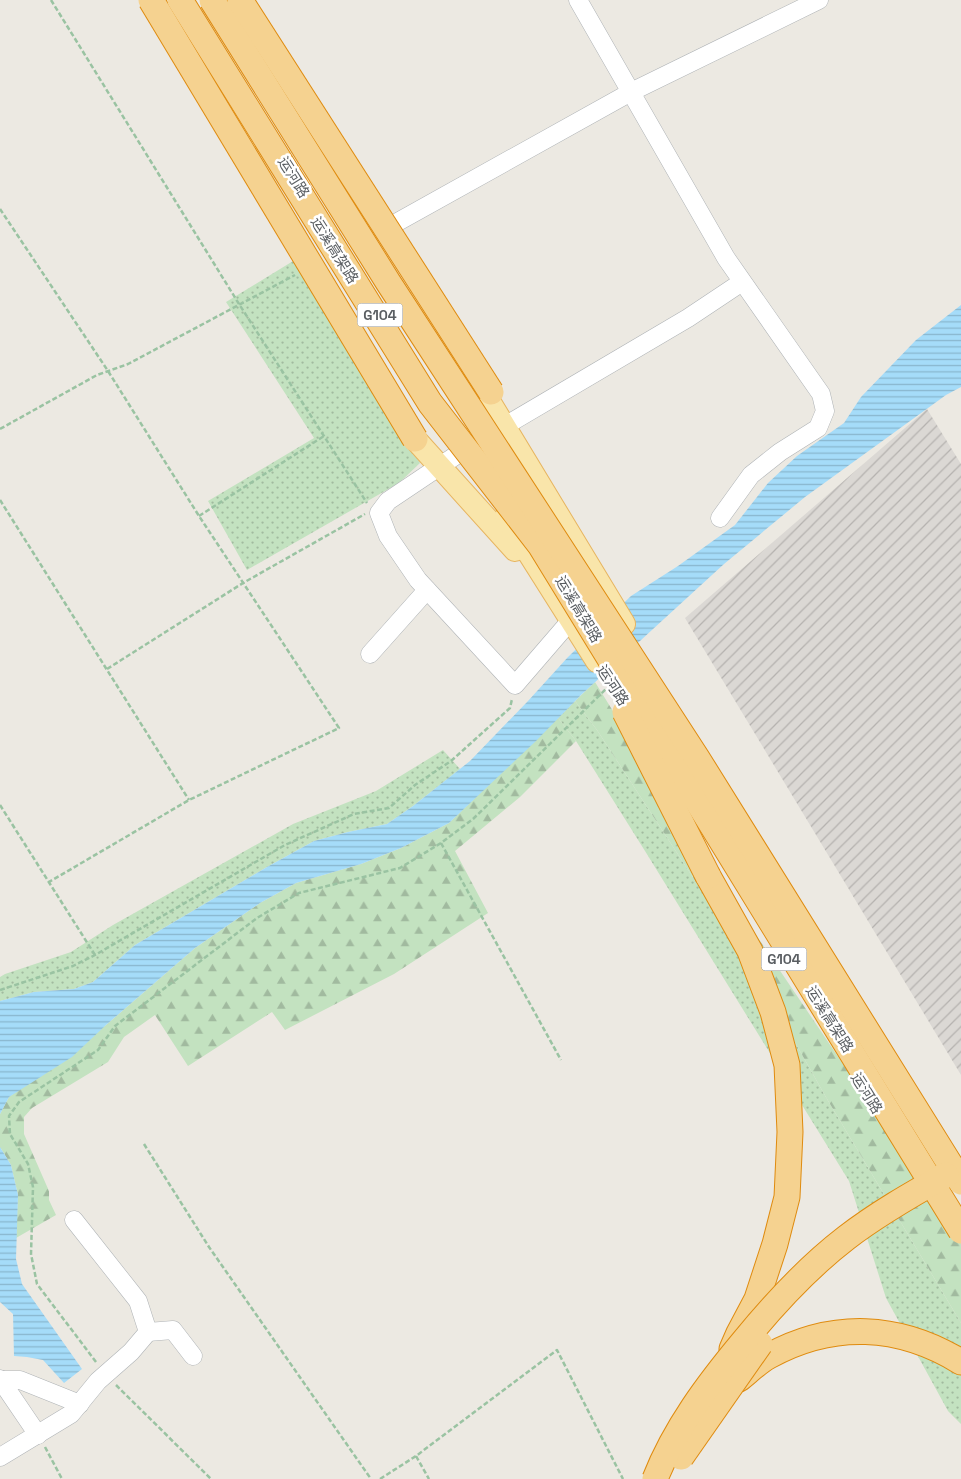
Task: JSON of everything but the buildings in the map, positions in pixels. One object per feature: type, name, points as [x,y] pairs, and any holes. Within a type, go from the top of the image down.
[{"type":"highway","points":[[151,0],[415,439]]},
{"type":"highway","name":"运溪高架路","points":[[180,0],[430,402],[540,545],[961,1231]]},
{"type":"highway","name":"运溪高架路","points":[[212,0],[388,282],[697,758],[961,1183]]},
{"type":"highway","points":[[241,0],[491,392]]},
{"type":"highway","points":[[540,545],[708,876],[750,951],[773,1012],[787,1065],[790,1132],[787,1198],[775,1244],[757,1299],[739,1332],[730,1372]]},
{"type":"highway","points":[[670,1479],[730,1372],[768,1312],[810,1267],[847,1237],[906,1197],[961,1164]]},
{"type":"highway","points":[[654,1479],[691,1409],[818,1282],[854,1250],[961,1183]]},
{"type":"highway","points":[[730,1372],[767,1357],[796,1342],[827,1333],[864,1332],[890,1334],[914,1339],[940,1349],[961,1362]]},
{"type":"main road","name":"运河路","points":[[185,0],[961,1244]]},
{"type":"main road","name":"G104","points":[[241,0],[386,229],[506,425],[608,598],[961,1164]]},
{"type":"main road","points":[[491,392],[506,425]]},
{"type":"main road","points":[[415,439],[555,595]]},
{"type":"street","points":[[578,0],[726,258],[821,394],[825,411],[818,428],[780,452],[751,475],[720,518]]},
{"type":"street","points":[[386,229],[631,92],[819,0]]},
{"type":"street","points":[[574,625],[515,685],[418,580],[388,536],[379,514],[388,501],[464,450],[688,318],[742,282]]},
{"type":"street","points":[[370,654],[427,590]]},
{"type":"street","points":[[74,1220],[138,1301],[148,1332]]},
{"type":"street","points":[[0,1457],[71,1414],[98,1380],[131,1352],[148,1332],[172,1330],[194,1356]]},
{"type":"street","points":[[0,1380],[20,1380],[80,1404]]},
{"type":"street","points":[[0,1380],[38,1434]]},
{"type":"path","points":[[51,0],[239,304],[372,511],[243,583],[107,669]]},
{"type":"path","points":[[0,209],[108,371],[199,516],[339,728],[189,800],[49,882]]},
{"type":"path","points":[[0,429],[97,375],[128,364],[298,273]]},
{"type":"path","points":[[199,516],[324,436]]},
{"type":"path","points":[[0,500],[189,800]]},
{"type":"path","points":[[211,1479],[105,1375],[38,1284],[31,1254],[33,1187],[28,1164],[10,1134],[9,1116],[19,1102],[98,1050],[115,1026],[257,918],[299,893],[400,868],[441,843],[473,819],[609,679]]},
{"type":"path","points":[[0,990],[73,966],[95,955],[285,844],[354,814],[388,808],[415,785],[451,761],[510,708],[515,685]]},
{"type":"path","points":[[0,805],[95,955]]},
{"type":"path","points":[[441,843],[560,1060]]},
{"type":"path","points":[[144,1144],[209,1247],[371,1479]]},
{"type":"path","points":[[380,1479],[416,1456],[557,1350],[623,1479]]},
{"type":"path","points":[[38,1434],[62,1479]]},
{"type":"path","points":[[416,1456],[429,1479]]},
{"type":"shaded area","points":[[927,409],[961,464],[961,1075],[685,618]]},
{"type":"green space","points":[[298,258],[420,463],[399,483],[247,570],[208,501],[314,438],[226,302]]},
{"type":"green space","points":[[595,682],[698,849],[961,1239],[961,1323],[827,1099],[761,982],[597,730],[575,701]]},
{"type":"green space","points":[[575,701],[597,730],[761,982],[827,1099],[961,1323],[961,1424],[948,1411],[886,1298],[849,1181],[576,741],[558,718]]},
{"type":"green space","points":[[558,718],[576,741],[520,797],[455,851],[488,913],[394,974],[285,1030],[272,1012],[188,1066],[155,1015],[124,1037],[108,1062],[32,1108],[24,1117],[24,1134],[49,1191],[49,1200],[56,1215],[16,1238],[18,1195],[11,1165],[0,1147],[0,1114],[9,1097],[106,1025],[195,948],[260,903],[296,883],[361,864],[401,848],[449,823]]},
{"type":"green space","points":[[443,750],[460,769],[387,824],[314,841],[135,945],[93,982],[74,989],[34,992],[0,1001],[0,977],[5,974],[71,952],[113,925],[293,824],[376,791]]},
{"type":"water","points":[[961,305],[961,387],[946,395],[805,497],[724,564],[581,695],[536,741],[449,823],[401,848],[361,864],[296,883],[260,903],[195,948],[72,1057],[9,1097],[0,1114],[0,1001],[34,992],[74,989],[93,982],[135,945],[314,841],[387,824],[413,806],[470,761],[568,657],[631,596],[678,566],[735,525],[768,483],[797,456],[844,423],[861,397],[916,340]]},
{"type":"water","points":[[0,1147],[11,1165],[18,1195],[16,1259],[22,1284],[82,1369],[64,1383],[43,1360],[14,1356],[13,1314],[0,1302]]}]
